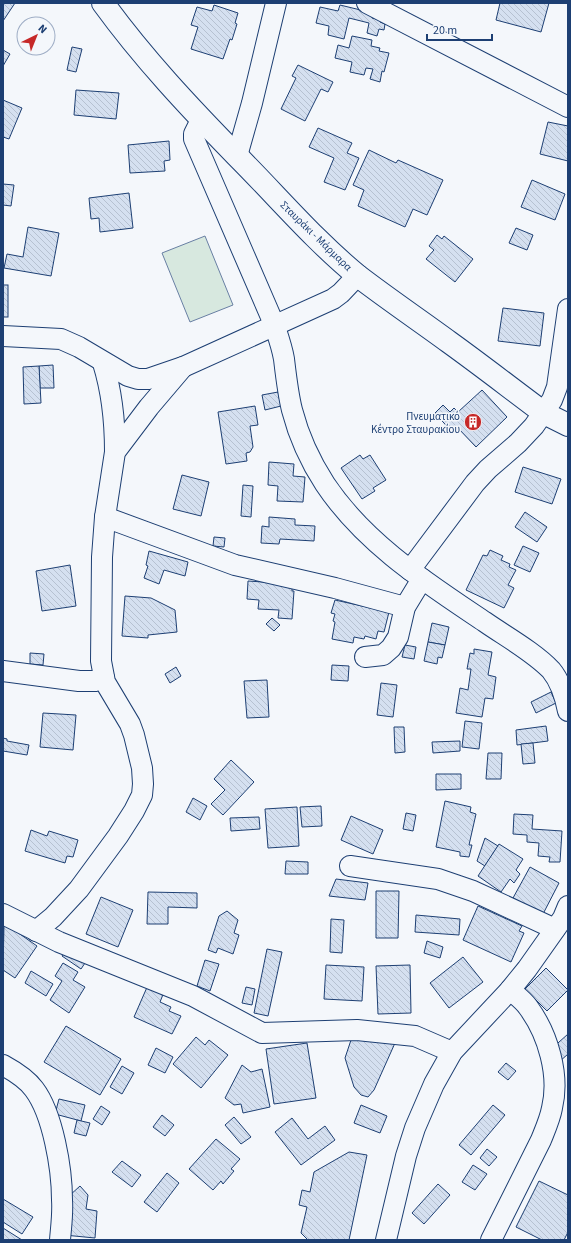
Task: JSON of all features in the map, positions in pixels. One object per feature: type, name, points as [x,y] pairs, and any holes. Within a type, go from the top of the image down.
[{"type":"street","name":"Σταυράκι - Μάρμαρα","points":[[103,3],[151,64],[202,120],[298,220],[335,256],[358,275],[544,413],[568,425]]},
{"type":"street","points":[[237,156],[252,103],[276,3]]},
{"type":"street","points":[[367,3],[568,107]]},
{"type":"street","points":[[202,120],[194,134],[194,139],[274,324],[281,345],[292,409],[300,436],[310,459],[326,485],[360,526],[382,547],[416,575],[525,650],[550,670],[562,689],[568,712]]},
{"type":"street","points":[[3,336],[61,339],[79,347],[103,363],[128,376],[143,380],[153,378],[183,366],[333,298],[341,294],[358,275]]},
{"type":"street","points":[[366,658],[383,655],[391,648],[398,637],[405,607],[416,575],[475,483],[488,469],[518,443],[544,413],[552,400],[557,386],[568,309]]},
{"type":"street","points":[[36,931],[62,908],[79,889],[118,836],[142,795],[142,768],[134,735],[130,724],[109,690],[104,678],[101,661],[102,557],[105,517],[111,487],[115,452],[113,408],[103,363]]},
{"type":"street","points":[[115,452],[183,366]]},
{"type":"street","points":[[105,517],[235,565],[335,588],[405,607]]},
{"type":"street","points":[[3,671],[80,681],[95,681],[104,678]]},
{"type":"street","points":[[350,866],[438,879],[473,891],[555,929]]},
{"type":"street","points":[[386,1240],[406,1156],[415,1128],[434,1084],[452,1052],[510,990],[555,929],[568,906]]},
{"type":"street","points":[[3,914],[59,942],[193,996],[262,1033],[357,1030],[415,1036],[452,1052]]},
{"type":"street","points":[[491,1240],[541,1140],[552,1108],[555,1084],[552,1064],[538,1023],[527,1005],[510,990]]},
{"type":"street","points":[[3,1065],[18,1074],[34,1089],[47,1116],[54,1140],[62,1184],[60,1240]]},
{"type":"shaded area","points":[[205,236],[233,305],[190,322],[162,253]]},
{"type":"building","points":[[3,3],[15,3],[3,21]]},
{"type":"building","points":[[500,3],[549,3],[541,32],[496,20]]},
{"type":"building","points":[[214,5],[238,13],[235,23],[237,24],[232,40],[230,39],[223,59],[191,49],[198,27],[191,25],[197,7],[212,11]]},
{"type":"building","points":[[340,5],[373,13],[372,18],[381,20],[380,22],[385,24],[384,30],[379,29],[377,36],[367,33],[369,23],[349,18],[344,39],[328,35],[329,26],[316,23],[320,7],[338,11]]},
{"type":"building","points":[[352,36],[372,40],[371,46],[380,48],[379,51],[389,53],[384,72],[382,71],[380,82],[370,79],[373,69],[366,68],[364,75],[350,72],[352,62],[335,58],[338,45],[349,48]]},
{"type":"building","points":[[72,47],[82,49],[76,72],[67,70]]},
{"type":"building","points":[[3,50],[10,54],[3,66]]},
{"type":"building","points":[[298,65],[333,82],[328,92],[321,89],[305,121],[281,109],[296,78],[292,76]]},
{"type":"building","points":[[76,90],[119,93],[116,119],[74,115]]},
{"type":"building","points":[[3,100],[22,108],[9,139],[3,137]]},
{"type":"building","points":[[548,122],[568,126],[568,161],[540,154]]},
{"type":"building","points":[[318,128],[352,143],[347,153],[359,158],[345,190],[324,182],[334,158],[309,147]]},
{"type":"building","points":[[169,141],[170,160],[164,161],[165,171],[130,173],[128,145]]},
{"type":"building","points":[[369,150],[396,163],[398,160],[443,180],[427,215],[413,209],[405,227],[358,206],[364,190],[353,185]]},
{"type":"building","points":[[532,180],[565,194],[555,220],[521,207]]},
{"type":"building","points":[[3,184],[14,185],[11,206],[3,205]]},
{"type":"building","points":[[129,193],[133,228],[100,232],[99,218],[91,219],[89,198]]},
{"type":"building","points":[[28,227],[59,233],[51,276],[4,268],[7,254],[23,257]]},
{"type":"building","points":[[516,228],[533,235],[527,250],[509,243]]},
{"type":"building","points":[[437,235],[442,239],[444,236],[473,259],[455,282],[426,259],[434,250],[429,246]]},
{"type":"building","points":[[3,285],[8,285],[8,317],[3,317]]},
{"type":"building","points":[[503,308],[544,313],[540,346],[498,341]]},
{"type":"building","points":[[53,365],[54,388],[40,388],[39,366]]},
{"type":"building","points":[[39,366],[41,403],[24,404],[23,367]]},
{"type":"building","name":"Πνευματικό Κέντρο Σταυρακίου","points":[[482,390],[507,417],[476,447],[457,427],[452,432],[435,413],[443,405],[450,412],[454,408],[458,412]]},
{"type":"building","points":[[278,392],[281,406],[265,410],[262,395]]},
{"type":"building","points":[[255,406],[258,425],[250,426],[253,447],[250,452],[246,453],[247,461],[226,464],[218,412]]},
{"type":"building","points":[[360,455],[363,459],[370,455],[386,480],[373,488],[375,491],[362,499],[341,468]]},
{"type":"building","points":[[269,462],[294,464],[293,476],[305,477],[303,502],[277,501],[278,486],[268,485]]},
{"type":"building","points":[[523,467],[561,479],[552,504],[515,492]]},
{"type":"building","points":[[182,475],[209,482],[201,516],[173,509]]},
{"type":"building","points":[[243,485],[253,486],[251,517],[241,516]]},
{"type":"building","points":[[525,512],[547,527],[537,542],[515,527]]},
{"type":"building","points":[[269,517],[295,519],[295,525],[315,526],[314,541],[280,539],[279,544],[261,543],[262,526],[269,527]]},
{"type":"building","points":[[214,537],[225,538],[224,547],[213,546]]},
{"type":"building","points":[[523,546],[539,553],[530,572],[514,565]]},
{"type":"building","points":[[490,550],[503,556],[501,560],[510,564],[509,567],[516,570],[508,585],[514,588],[504,608],[466,590],[483,555],[487,556]]},
{"type":"building","points":[[149,551],[188,562],[185,576],[164,570],[159,584],[144,578],[148,566],[146,565]]},
{"type":"building","points":[[70,565],[76,606],[42,611],[36,571]]},
{"type":"building","points":[[248,581],[292,584],[292,591],[294,591],[292,619],[278,618],[279,610],[258,609],[259,600],[247,599]]},
{"type":"building","points":[[125,596],[151,598],[175,610],[177,632],[148,635],[148,638],[122,636]]},
{"type":"building","points":[[335,600],[389,612],[384,632],[378,631],[376,639],[365,636],[364,639],[354,637],[353,643],[332,639],[335,614],[331,613]]},
{"type":"building","points":[[272,618],[280,625],[274,631],[266,624]]},
{"type":"building","points":[[432,623],[449,627],[445,645],[428,642]]},
{"type":"building","points":[[428,642],[445,645],[442,658],[438,657],[437,664],[424,661]]},
{"type":"building","points":[[405,645],[416,647],[414,659],[402,657]]},
{"type":"building","points":[[474,649],[492,652],[488,675],[496,677],[493,699],[485,698],[482,717],[456,713],[460,688],[468,690],[471,669],[467,669],[470,653],[474,654]]},
{"type":"building","points":[[30,653],[44,654],[43,665],[30,664]]},
{"type":"building","points":[[332,665],[349,666],[348,681],[331,680]]},
{"type":"building","points":[[176,667],[181,676],[170,683],[165,674]]},
{"type":"building","points":[[267,680],[269,717],[247,718],[244,681]]},
{"type":"building","points":[[381,683],[397,685],[393,717],[377,715]]},
{"type":"building","points":[[551,692],[556,703],[536,713],[531,702]]},
{"type":"building","points":[[43,713],[76,715],[73,750],[40,747]]},
{"type":"building","points":[[465,721],[482,723],[479,749],[462,747]]},
{"type":"building","points":[[546,726],[548,741],[517,745],[516,730]]},
{"type":"building","points":[[394,727],[404,727],[405,752],[395,753]]},
{"type":"building","points":[[3,738],[7,739],[7,741],[29,745],[27,755],[3,751]]},
{"type":"building","points":[[460,741],[460,751],[433,753],[432,742]]},
{"type":"building","points":[[533,743],[535,763],[523,764],[521,744]]},
{"type":"building","points":[[488,753],[502,753],[501,779],[486,779]]},
{"type":"building","points":[[231,760],[254,782],[223,815],[211,804],[225,790],[214,779]]},
{"type":"building","points":[[436,774],[461,774],[461,789],[436,790]]},
{"type":"building","points":[[193,798],[207,806],[200,820],[186,812]]},
{"type":"building","points":[[445,801],[471,807],[470,812],[476,814],[469,845],[472,845],[469,857],[460,856],[460,852],[436,847]]},
{"type":"building","points":[[321,806],[322,826],[302,827],[300,807]]},
{"type":"building","points":[[297,807],[299,846],[268,848],[265,809]]},
{"type":"building","points":[[406,813],[416,815],[413,831],[403,829]]},
{"type":"building","points":[[514,814],[533,815],[532,829],[562,831],[560,862],[549,862],[550,857],[538,856],[539,843],[527,842],[527,835],[513,834]]},
{"type":"building","points":[[351,816],[383,830],[373,854],[341,840]]},
{"type":"building","points":[[259,817],[260,829],[231,831],[230,818]]},
{"type":"building","points":[[31,830],[47,836],[49,831],[78,840],[73,857],[67,856],[65,863],[25,851]]},
{"type":"building","points":[[485,838],[498,846],[485,866],[477,861]]},
{"type":"building","points":[[499,844],[523,859],[516,870],[520,874],[514,883],[510,879],[501,892],[478,876]]},
{"type":"building","points":[[286,861],[308,862],[308,874],[285,874]]},
{"type":"building","points":[[530,867],[559,883],[543,914],[513,898]]},
{"type":"building","points":[[336,879],[368,883],[365,900],[329,896]]},
{"type":"building","points":[[376,891],[399,891],[398,938],[376,938]]},
{"type":"building","points":[[148,892],[197,893],[197,908],[168,907],[168,924],[147,924]]},
{"type":"building","points":[[101,897],[133,910],[118,947],[86,934]]},
{"type":"building","points":[[478,906],[522,926],[519,931],[524,933],[511,962],[463,940]]},
{"type":"building","points":[[227,911],[238,920],[234,933],[239,935],[233,954],[218,948],[216,953],[208,950],[219,916]]},
{"type":"building","points":[[416,915],[460,919],[459,935],[415,932]]},
{"type":"building","points":[[331,919],[344,920],[342,953],[330,952]]},
{"type":"building","points":[[4,923],[37,946],[15,978],[3,970]]},
{"type":"building","points":[[427,941],[443,947],[440,958],[424,953]]},
{"type":"building","points":[[68,947],[87,960],[81,969],[62,956]]},
{"type":"building","points":[[267,949],[282,952],[268,1016],[254,1013]]},
{"type":"building","points":[[463,957],[483,982],[449,1008],[430,983]]},
{"type":"building","points":[[205,960],[219,964],[210,991],[197,986]]},
{"type":"building","points":[[63,963],[78,972],[73,980],[85,987],[69,1013],[50,1000],[62,981],[55,976]]},
{"type":"building","points":[[326,965],[364,967],[362,1001],[324,999]]},
{"type":"building","points":[[410,965],[411,1013],[378,1014],[376,966]]},
{"type":"building","points":[[546,968],[568,990],[547,1011],[525,989]]},
{"type":"building","points":[[31,971],[53,984],[46,996],[25,983]]},
{"type":"building","points":[[148,985],[164,992],[160,1002],[171,1007],[169,1011],[181,1016],[172,1034],[134,1017]]},
{"type":"building","points":[[246,987],[255,989],[252,1005],[242,1003]]},
{"type":"building","points":[[66,1026],[121,1059],[100,1095],[44,1062]]},
{"type":"building","points":[[568,1034],[568,1054],[559,1062],[549,1051]]},
{"type":"building","points":[[196,1037],[205,1045],[209,1040],[228,1055],[201,1088],[173,1064]]},
{"type":"building","points":[[352,1037],[395,1043],[374,1090],[368,1097],[361,1095],[354,1087],[345,1058]]},
{"type":"building","points":[[307,1043],[316,1098],[274,1104],[266,1049]]},
{"type":"building","points":[[156,1048],[173,1057],[165,1073],[148,1065]]},
{"type":"building","points":[[506,1063],[516,1071],[508,1080],[498,1072]]},
{"type":"building","points":[[242,1065],[251,1072],[262,1069],[270,1107],[243,1113],[241,1104],[234,1105],[225,1098]]},
{"type":"building","points":[[122,1066],[134,1073],[122,1094],[110,1087]]},
{"type":"building","points":[[59,1099],[85,1105],[81,1121],[55,1114]]},
{"type":"building","points":[[361,1105],[387,1116],[380,1133],[354,1123]]},
{"type":"building","points":[[493,1105],[505,1115],[471,1155],[459,1145]]},
{"type":"building","points":[[101,1106],[110,1112],[102,1125],[93,1119]]},
{"type":"building","points":[[162,1115],[174,1125],[165,1136],[153,1127]]},
{"type":"building","points":[[234,1117],[251,1137],[241,1144],[225,1125]]},
{"type":"building","points":[[292,1118],[308,1139],[325,1126],[335,1140],[301,1165],[275,1132]]},
{"type":"building","points":[[77,1120],[90,1123],[86,1136],[74,1133]]},
{"type":"building","points":[[216,1139],[240,1159],[231,1169],[234,1171],[223,1184],[221,1181],[213,1190],[189,1169]]},
{"type":"building","points":[[487,1149],[497,1157],[489,1166],[480,1158]]},
{"type":"building","points":[[349,1152],[367,1155],[349,1240],[308,1240],[301,1233],[307,1207],[299,1205],[302,1190],[310,1192],[314,1172]]},
{"type":"building","points":[[122,1161],[141,1175],[132,1187],[112,1172]]},
{"type":"building","points":[[473,1165],[487,1174],[475,1190],[462,1182]]},
{"type":"building","points":[[167,1173],[179,1183],[157,1212],[144,1202]]},
{"type":"building","points":[[539,1181],[568,1195],[568,1232],[564,1240],[542,1240],[516,1227]]},
{"type":"building","points":[[438,1184],[450,1195],[424,1224],[412,1213]]},
{"type":"building","points":[[80,1186],[88,1195],[86,1209],[97,1211],[95,1238],[64,1235],[69,1196]]},
{"type":"building","points":[[3,1199],[33,1217],[22,1234],[3,1222]]},
{"type":"building","points":[[3,1228],[22,1240],[3,1240]]},
{"type":"place","name":"Πνευματικό Κέντρο Σταυρακίου","points":[[473,422]]}]
